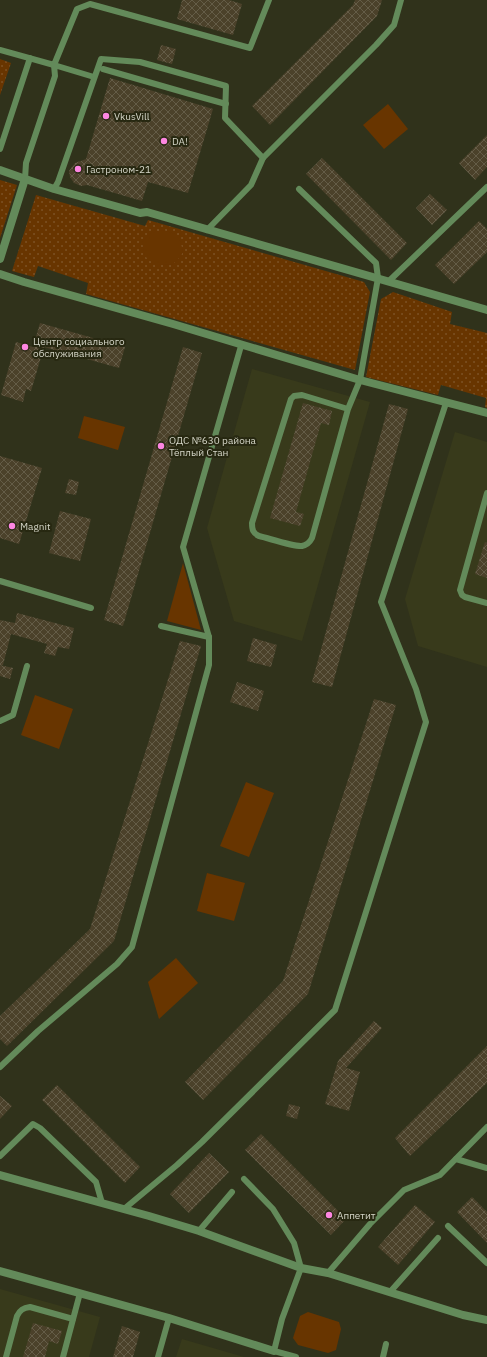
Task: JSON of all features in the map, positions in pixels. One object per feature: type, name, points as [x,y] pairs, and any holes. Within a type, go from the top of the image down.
[{"type":"street","points":[[0,170],[54,189],[140,213],[147,212],[487,310]]},
{"type":"street","points":[[0,259],[25,179]]},
{"type":"street","points":[[0,274],[173,324],[241,346],[487,414]]},
{"type":"street","points":[[0,1175],[199,1231],[301,1268],[328,1273],[463,1315],[487,1320]]},
{"type":"street","points":[[0,1271],[169,1318],[277,1353]]},
{"type":"lane","points":[[25,179],[26,163],[55,76],[54,65],[77,10],[90,2],[250,48],[269,0]]},
{"type":"lane","points":[[207,230],[251,184],[263,158],[376,45],[394,25],[401,0]]},
{"type":"lane","points":[[0,50],[94,77]]},
{"type":"lane","points":[[0,149],[30,58]]},
{"type":"lane","points":[[54,189],[58,182],[101,59],[140,62],[226,86],[225,118],[263,158]]},
{"type":"lane","points":[[103,69],[226,104]]},
{"type":"lane","points":[[388,281],[487,187]]},
{"type":"lane","points":[[299,189],[376,263],[378,278],[360,380],[348,409],[312,538],[309,543],[302,546],[258,536],[252,529],[252,523],[291,399],[294,396],[302,395],[348,409]]},
{"type":"lane","points":[[0,1067],[38,1031],[117,964],[132,947],[209,665],[209,637],[183,547],[241,346]]},
{"type":"lane","points":[[124,1209],[187,1156],[334,1010],[426,722],[416,689],[381,602],[446,403]]},
{"type":"lane","points":[[487,493],[460,590],[462,596],[464,597],[487,603]]},
{"type":"lane","points":[[0,581],[91,608]]},
{"type":"lane","points":[[161,626],[209,637]]},
{"type":"lane","points":[[0,721],[13,715],[28,666]]},
{"type":"lane","points":[[0,1156],[34,1124],[96,1182],[102,1203]]},
{"type":"lane","points":[[328,1273],[370,1224],[404,1190],[440,1175],[487,1127]]},
{"type":"lane","points":[[456,1159],[487,1168]]},
{"type":"lane","points":[[244,1179],[273,1209],[294,1243],[301,1268],[282,1319],[277,1353],[296,1357]]},
{"type":"lane","points":[[199,1231],[232,1192]]},
{"type":"lane","points":[[448,1226],[487,1263]]},
{"type":"lane","points":[[390,1292],[438,1238]]},
{"type":"lane","points":[[62,1357],[80,1293]]},
{"type":"lane","points":[[6,1357],[17,1316],[20,1311],[25,1308],[30,1307],[73,1319]]},
{"type":"lane","points":[[158,1357],[169,1318]]},
{"type":"lane","points":[[383,1357],[386,1344]]},
{"type":"shaded area","points":[[0,59],[11,63],[0,95]]},
{"type":"shaded area","points":[[388,104],[408,129],[384,149],[363,125]]},
{"type":"shaded area","points":[[0,180],[17,185],[0,238]]},
{"type":"shaded area","points":[[36,195],[145,226],[148,220],[364,282],[370,292],[355,370],[86,294],[88,283],[38,266],[34,277],[12,271]]},
{"type":"shaded area","points":[[163,230],[175,234],[180,241],[183,251],[181,256],[173,264],[155,263],[150,261],[144,254],[143,241],[151,233]]},
{"type":"shaded area","points":[[393,292],[452,312],[450,324],[487,333],[487,408],[485,407],[486,398],[441,385],[438,395],[366,377],[381,299]]},
{"type":"shaded area","points":[[252,369],[370,402],[302,641],[234,621],[207,528]]},
{"type":"shaded area","points":[[84,416],[125,427],[118,450],[78,438]]},
{"type":"shaded area","points":[[455,432],[487,442],[487,667],[418,646],[405,599]]},
{"type":"shaded area","points":[[183,563],[201,630],[167,621]]},
{"type":"shaded area","points":[[35,695],[73,709],[59,749],[21,735]]},
{"type":"shaded area","points":[[246,782],[274,793],[249,857],[220,846]]},
{"type":"shaded area","points":[[207,873],[245,883],[234,921],[197,911]]},
{"type":"shaded area","points":[[176,958],[198,983],[159,1019],[148,982]]},
{"type":"shaded area","points":[[0,1289],[100,1317],[89,1357],[0,1357]]},
{"type":"shaded area","points":[[308,1312],[339,1322],[341,1329],[336,1350],[328,1353],[298,1345],[293,1338],[300,1316]]},
{"type":"shaded area","points":[[182,1339],[244,1357],[176,1357]]},
{"type":"building","points":[[182,0],[229,0],[242,4],[233,35],[177,19]]},
{"type":"building","points":[[355,0],[382,0],[377,16],[270,125],[252,106],[353,5]]},
{"type":"building","points":[[161,45],[176,49],[172,64],[157,60]]},
{"type":"building","points":[[110,78],[213,109],[188,193],[148,182],[142,201],[87,185],[81,186],[74,183],[70,177],[69,171],[75,163],[86,159]]},
{"type":"building","points":[[487,135],[487,167],[475,180],[459,163]]},
{"type":"building","points":[[322,158],[407,243],[391,260],[306,174]]},
{"type":"building","points":[[430,194],[447,210],[432,225],[416,208]]},
{"type":"building","points":[[479,221],[487,229],[487,252],[454,284],[435,265]]},
{"type":"building","points":[[40,323],[125,347],[119,368],[44,347],[31,391],[26,389],[23,402],[1,395],[16,342],[33,347]]},
{"type":"building","points":[[183,347],[202,353],[123,626],[104,620]]},
{"type":"building","points":[[303,403],[332,411],[329,425],[321,423],[296,512],[304,514],[300,526],[270,518]]},
{"type":"building","points":[[389,404],[408,409],[332,687],[312,682]]},
{"type":"building","points":[[0,456],[42,468],[19,544],[0,538]]},
{"type":"building","points":[[69,479],[79,482],[76,495],[65,493]]},
{"type":"building","points":[[60,511],[91,519],[80,561],[49,553]]},
{"type":"building","points":[[485,542],[487,543],[487,578],[475,574]]},
{"type":"building","points":[[17,613],[74,628],[69,649],[58,647],[55,656],[44,653],[47,644],[11,634],[3,665],[0,665],[0,620],[15,623]]},
{"type":"building","points":[[253,638],[277,645],[271,667],[247,661]]},
{"type":"building","points":[[180,641],[201,646],[114,941],[7,1046],[0,1039],[0,1016],[90,929]]},
{"type":"building","points":[[0,665],[13,668],[10,679],[0,676]]},
{"type":"building","points":[[237,682],[264,691],[258,711],[230,702]]},
{"type":"building","points":[[374,699],[396,705],[308,994],[203,1100],[185,1082],[283,981]]},
{"type":"building","points":[[374,1021],[382,1028],[346,1068],[360,1072],[349,1111],[325,1104],[338,1061]]},
{"type":"building","points":[[487,1046],[487,1083],[410,1156],[395,1138]]},
{"type":"building","points":[[57,1085],[140,1167],[125,1183],[42,1100]]},
{"type":"building","points":[[0,1096],[12,1106],[0,1119]]},
{"type":"building","points":[[289,1104],[300,1107],[297,1119],[286,1116]]},
{"type":"building","points":[[261,1134],[346,1219],[331,1235],[245,1150]]},
{"type":"building","points":[[209,1153],[229,1172],[189,1213],[170,1194]]},
{"type":"building","points":[[472,1197],[487,1212],[487,1243],[457,1212]]},
{"type":"building","points":[[415,1205],[435,1222],[398,1265],[378,1247]]},
{"type":"building","points":[[33,1323],[62,1331],[58,1344],[49,1341],[45,1357],[23,1357]]},
{"type":"building","points":[[122,1326],[140,1332],[133,1357],[113,1357]]},
{"type":"place","name":"VkusVill","points":[[106,116]]},
{"type":"place","name":"DA!","points":[[164,141]]},
{"type":"place","name":"Гастроном-21","points":[[78,169]]},
{"type":"place","name":"Центр социального обслуживания","points":[[25,347]]},
{"type":"place","name":"ОДС №630 района Тёплый Стан","points":[[161,446]]},
{"type":"place","name":"Magnit","points":[[12,526]]},
{"type":"place","name":"Аппетит","points":[[329,1215]]}]
